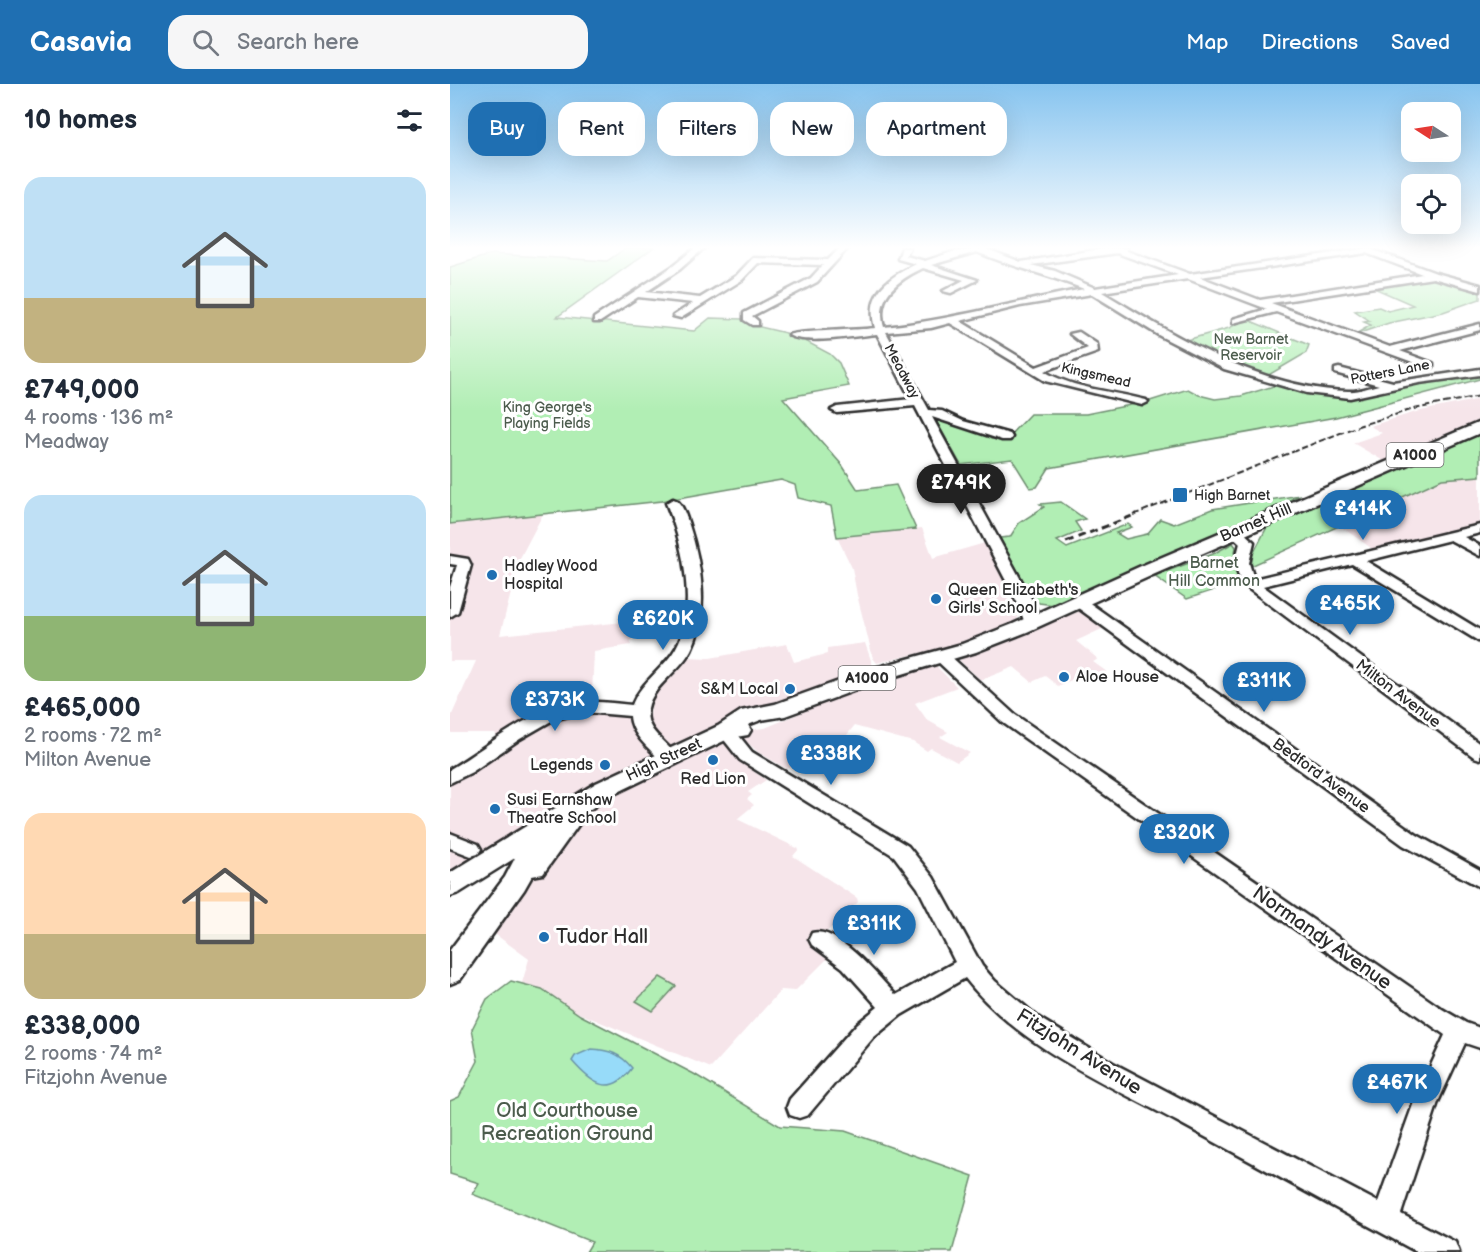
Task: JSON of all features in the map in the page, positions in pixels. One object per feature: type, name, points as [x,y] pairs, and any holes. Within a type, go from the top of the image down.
[{"type":"main road","name":"Barnet Hill","points":[[1033,623],[1235,532],[1480,427]]},
{"type":"main road","name":"High Street","points":[[531,850],[580,804],[625,777],[668,757],[726,731],[742,730],[769,719],[777,711],[882,673],[941,656],[1033,623]]},
{"type":"main road","points":[[450,886],[479,856],[507,870],[531,850]]},
{"type":"main road","points":[[450,972],[531,850]]},
{"type":"street","points":[[597,320],[624,303]]},
{"type":"street","points":[[678,316],[700,303]]},
{"type":"street","points":[[755,323],[747,318],[747,315],[771,303]]},
{"type":"street","name":"Meadway","points":[[877,303],[874,310],[880,330],[1025,602],[1033,623]]},
{"type":"street","points":[[794,335],[818,336],[925,326],[1023,303]]},
{"type":"street","name":"Potters Lane","points":[[1114,303],[1164,334],[1228,367],[1294,387],[1333,395],[1350,395],[1480,372]]},
{"type":"street","points":[[1259,303],[1429,365]]},
{"type":"street","points":[[1236,321],[1276,309]]},
{"type":"street","name":"Kingsmead","points":[[952,320],[1034,371],[1066,385],[1142,402]]},
{"type":"street","points":[[1389,351],[1416,342],[1480,327]]},
{"type":"street","points":[[1034,371],[1092,352],[1094,346],[1075,337]]},
{"type":"street","points":[[1340,371],[1393,386]]},
{"type":"street","points":[[837,410],[922,408]]},
{"type":"street","name":"Meadway","points":[[922,408],[977,429],[1006,437]]},
{"type":"street","points":[[668,757],[646,734],[641,725],[639,710],[646,691],[676,660],[691,629],[693,599],[688,541],[673,503]]},
{"type":"street","points":[[1235,532],[1247,542],[1243,556],[1243,571],[1246,580],[1252,584],[1480,529]]},
{"type":"street","points":[[1452,536],[1480,552]]},
{"type":"street","points":[[1355,560],[1480,638]]},
{"type":"street","points":[[450,561],[463,562],[464,565],[450,612]]},
{"type":"street","name":"Milton Avenue","points":[[1252,584],[1480,753]]},
{"type":"street","points":[[1025,602],[1057,612]]},
{"type":"street","name":"Bedford Avenue","points":[[1079,602],[1410,840],[1480,879]]},
{"type":"street","name":"Normandy Avenue","points":[[941,656],[1008,718],[1424,1010],[1470,1035]]},
{"type":"street","points":[[450,777],[539,719],[583,707],[639,710]]},
{"type":"street","name":"Fitzjohn Avenue","points":[[726,731],[746,756],[901,851],[913,862],[930,887],[955,943],[968,965],[1010,1010],[1065,1047],[1121,1079],[1445,1252]]},
{"type":"street","points":[[450,840],[479,856]]},
{"type":"street","points":[[820,939],[851,962],[893,1008]]},
{"type":"street","points":[[799,1107],[865,1031],[893,1008],[968,965]]},
{"type":"street","points":[[1385,1220],[1426,1102],[1470,1035]]},
{"type":"shaded area","points":[[1480,399],[1480,422],[1387,463],[1353,443],[1382,433],[1370,426],[1416,412]]},
{"type":"shaded area","points":[[1480,476],[1480,525],[1374,550],[1340,526],[1442,479]]},
{"type":"shaded area","points":[[543,514],[520,558],[500,635],[633,621],[631,645],[594,651],[592,694],[580,702],[542,712],[501,738],[495,733],[451,733],[450,719],[476,661],[450,661],[450,588],[456,568],[450,565],[450,524]]},
{"type":"shaded area","name":"Queen Elizabeth's Girls' School","points":[[922,528],[933,558],[985,543],[1019,615],[1016,621],[954,645],[877,663],[873,658],[852,568],[837,537]]},
{"type":"shaded area","points":[[1080,611],[1104,628],[1076,641],[1098,659],[1093,662],[1107,672],[1088,682],[1080,676],[1058,686],[1045,676],[1032,682],[1014,667],[981,680],[959,660]]},
{"type":"shaded area","points":[[865,643],[874,669],[737,717],[597,782],[450,882],[450,782],[541,723],[582,711],[650,716],[652,701],[657,691],[680,669],[688,657],[710,658],[787,644],[794,662],[827,654],[827,648]]},
{"type":"shaded area","points":[[936,666],[957,687],[915,703],[927,720],[948,732],[940,737],[970,753],[957,762],[931,748],[927,751],[913,742],[854,726],[840,744],[787,769],[758,752],[740,736],[765,728],[858,689]]},
{"type":"shaded area","points":[[726,743],[739,761],[766,780],[748,792],[752,795],[747,799],[754,805],[737,819],[799,849],[793,856],[857,898],[858,902],[811,947],[827,959],[795,991],[781,990],[711,1068],[569,1009],[543,989],[522,983],[529,959],[492,932],[588,809],[614,793]]},
{"type":"green space","name":"King George's Playing Fields","points":[[450,303],[577,303],[557,317],[694,331],[710,318],[743,319],[752,325],[794,335],[830,354],[839,363],[849,386],[783,398],[842,465],[858,490],[896,485],[916,529],[837,537],[831,506],[798,498],[795,485],[781,480],[662,501],[450,524]]},
{"type":"green space","points":[[1407,303],[1470,303],[1443,312],[1389,323],[1354,335],[1371,325],[1364,322],[1370,321],[1355,311],[1379,307],[1388,311],[1413,305]]},
{"type":"green space","name":"New Barnet Reservoir","points":[[1246,319],[1309,345],[1306,353],[1267,376],[1241,369],[1183,341],[1229,328]]},
{"type":"green space","points":[[1480,375],[1480,379],[1336,417],[1049,468],[1037,487],[1030,488],[1012,459],[961,465],[934,417],[987,434],[991,439],[1007,438],[1030,414],[1086,414],[1150,401],[1188,389],[1199,395],[1215,399],[1241,396],[1277,385],[1309,392],[1354,396],[1423,382]]},
{"type":"green space","name":"Barnet Hill Common","points":[[1480,434],[1480,476],[1442,479],[1251,566],[1253,554],[1267,527]]},
{"type":"green space","points":[[1300,495],[1232,528],[1054,605],[1039,603],[1031,595],[1000,538],[1010,537],[1019,523],[1044,507],[1040,504],[1061,502],[1085,519],[1075,522],[1081,531],[1057,541],[1067,548],[1128,524],[1132,527],[1116,533],[1126,539],[1147,534],[1160,519],[1174,524],[1212,509]]},
{"type":"green space","name":"Barnet Hill Common","points":[[1233,543],[1236,547],[1233,564],[1239,582],[1187,599],[1154,576],[1213,554]]},
{"type":"green space","points":[[660,977],[676,986],[653,1011],[636,1001]]},
{"type":"green space","name":"Old Courthouse Recreation Ground","points":[[511,981],[542,989],[580,1015],[694,1074],[780,1126],[845,1131],[973,1176],[952,1252],[586,1252],[592,1242],[472,1194],[479,1183],[450,1174],[450,1101],[459,1097],[478,1061],[472,1029],[487,999]]},
{"type":"water","points":[[591,1049],[614,1053],[632,1068],[616,1083],[609,1085],[594,1081],[572,1061],[575,1056]]},
{"type":"railway","points":[[1133,515],[1358,426],[1414,409],[1480,396]]},
{"type":"railway","points":[[1066,542],[1137,514]]},
{"type":"place","name":"High Barnet","points":[[1180,495]]},
{"type":"place","name":"Hadley Wood Hospital","points":[[492,575]]},
{"type":"place","name":"Queen Elizabeth's Girls' School","points":[[936,599]]},
{"type":"place","name":"Aloe House","points":[[1064,677]]},
{"type":"place","name":"S&M Local","points":[[790,689]]},
{"type":"place","name":"Red Lion","points":[[713,760]]},
{"type":"place","name":"Legends","points":[[605,765]]},
{"type":"place","name":"Susi Earnshaw Theatre School","points":[[495,809]]},
{"type":"place","name":"Tudor Hall","points":[[544,937]]}]
